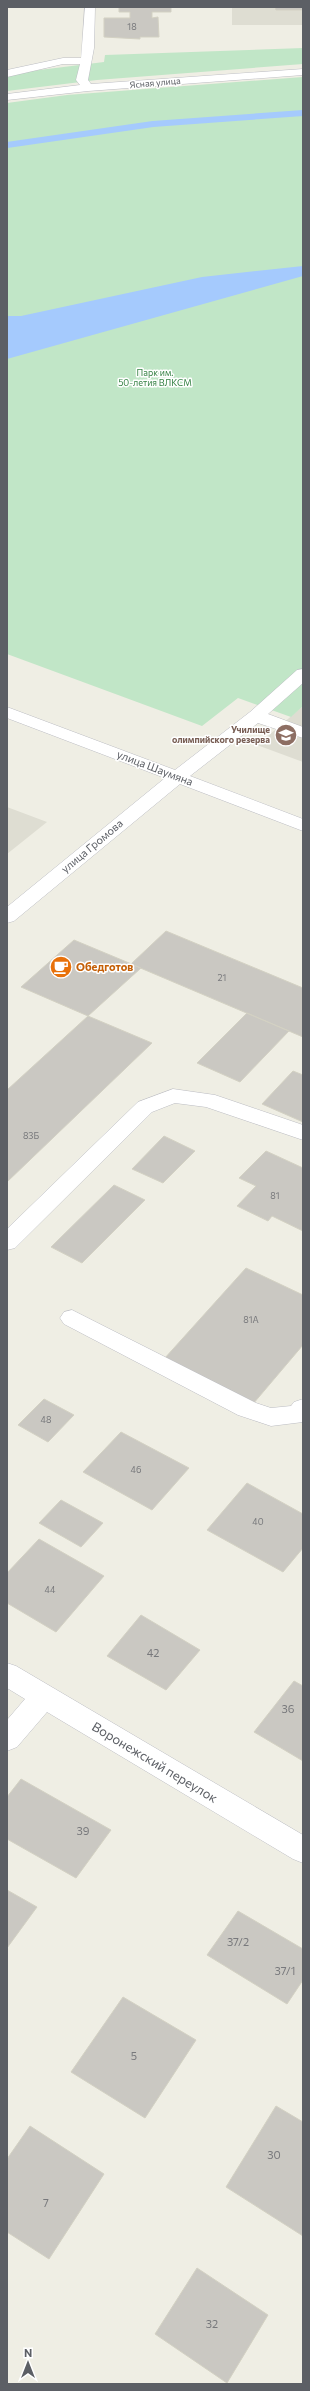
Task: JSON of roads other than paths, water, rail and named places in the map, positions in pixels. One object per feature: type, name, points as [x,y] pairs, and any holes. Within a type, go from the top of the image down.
[{"type":"street","points":[[88,88],[82,80],[89,48],[90,7]]},
{"type":"street","points":[[7,74],[13,71],[63,61],[86,61]]},
{"type":"street","name":"Ясная улица","points":[[7,97],[88,88],[303,72]]},
{"type":"street","name":"улица Громова","points":[[7,917],[129,815],[256,716],[303,674]]},
{"type":"street","name":"улица Шаумяна","points":[[7,712],[303,825]]},
{"type":"street","points":[[256,716],[303,733]]},
{"type":"street","points":[[7,1242],[145,1107],[173,1096],[208,1100],[303,1133]]},
{"type":"street","points":[[72,1318],[247,1409],[271,1417],[298,1414],[303,1408]]},
{"type":"street","name":"Воронежский переулок","points":[[7,1674],[303,1850]]},
{"type":"street","points":[[7,1739],[44,1696]]},
{"type":"water","points":[[303,266],[303,276],[7,359],[7,316],[21,316],[202,277]]},
{"type":"waterway","points":[[7,145],[153,124],[303,113]]},
{"type":"place","name":"Училище олимпийского резерва","points":[[286,735]]},
{"type":"place","name":"Обедготов","points":[[61,967]]},
{"type":"park label","name":"Парк им. 50-летия ВЛКСМ","points":[[155,378]]}]
